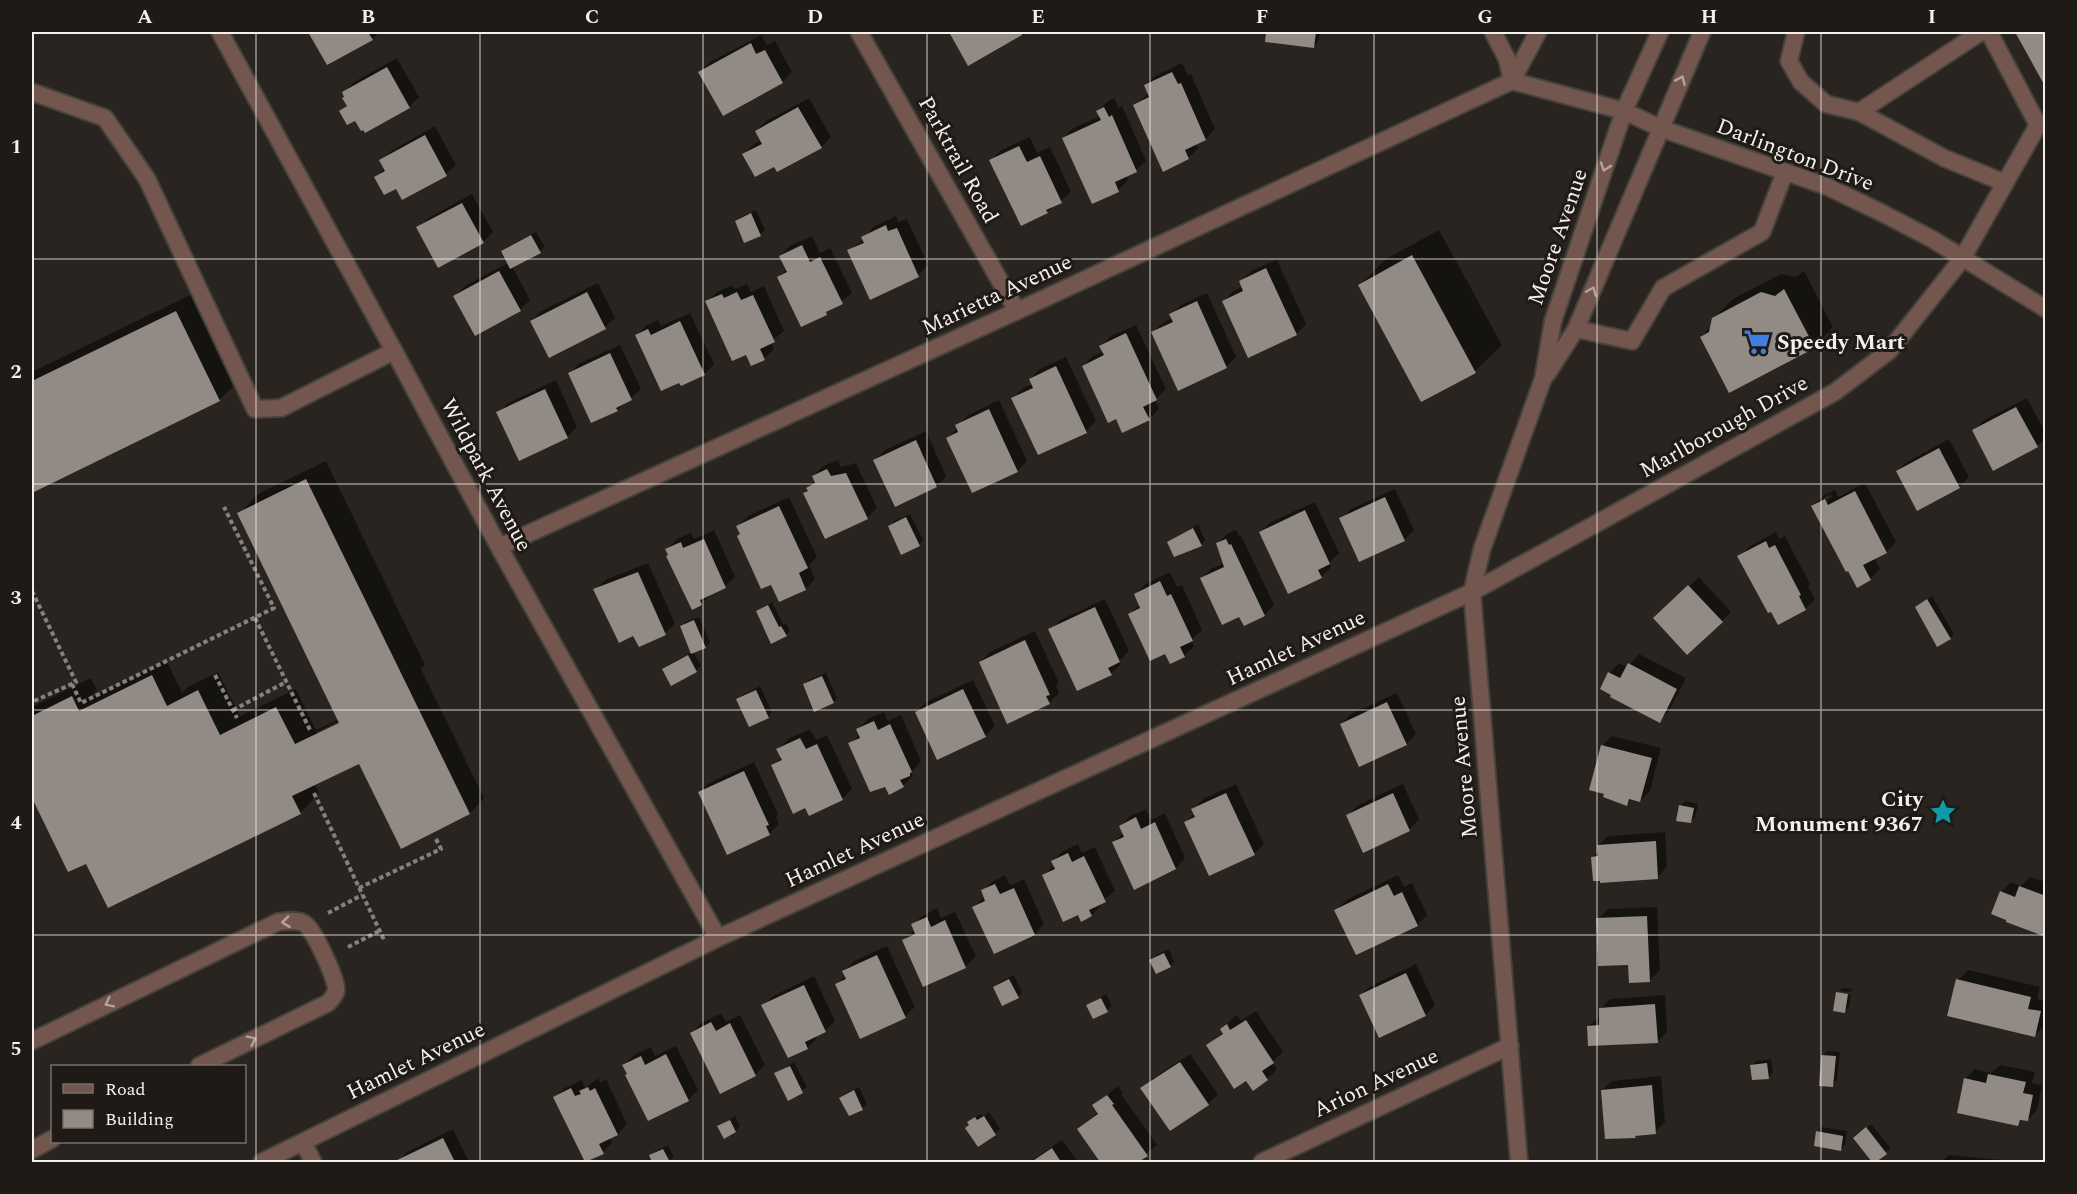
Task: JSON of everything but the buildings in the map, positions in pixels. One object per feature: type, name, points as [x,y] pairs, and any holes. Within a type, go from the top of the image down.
[{"type":"street","name":"Wildpark Avenue","points":[[220,32],[499,547],[718,938]]},
{"type":"street","name":"Parktrail Road","points":[[859,32],[1017,311]]},
{"type":"street","points":[[1493,32],[1507,59],[1512,81]]},
{"type":"street","points":[[1512,81],[1538,32]]},
{"type":"street","name":"Moore Avenue","points":[[1519,1162],[1472,592],[1482,549],[1544,379],[1553,321],[1624,111],[1660,32]]},
{"type":"street","name":"Moore Avenue","points":[[1544,379],[1576,329],[1702,32]]},
{"type":"street","points":[[1796,32],[1789,62],[1801,82],[1826,104],[1859,112],[1944,158],[2005,183]]},
{"type":"street","points":[[1859,112],[1982,32]]},
{"type":"street","points":[[1989,32],[2042,132]]},
{"type":"street","name":"Marietta Avenue","points":[[499,547],[1017,311],[1512,81]]},
{"type":"street","name":"Darlington Drive","points":[[1512,81],[1624,111],[1660,128],[1826,186],[1932,239],[2046,309]]},
{"type":"street","points":[[32,92],[105,118],[147,179],[255,410],[281,408],[394,351]]},
{"type":"street","name":"Marlborough Drive","points":[[1472,592],[1835,392],[1889,351],[1962,259],[2005,183],[2042,132]]},
{"type":"street","points":[[1576,329],[1632,341],[1663,288],[1762,232],[1785,172]]},
{"type":"street","name":"Hamlet Avenue","points":[[262,1162],[718,938],[1472,592]]},
{"type":"street","points":[[32,1041],[278,922],[294,920],[306,924],[315,937],[336,984],[336,993],[328,1003],[201,1065]]},
{"type":"street","name":"Arion Avenue","points":[[1262,1162],[1510,1046]]},
{"type":"street","points":[[32,1150],[51,1140]]},
{"type":"street","points":[[303,1142],[313,1162]]},
{"type":"path","points":[[72,684],[81,703],[274,608],[224,507]]},
{"type":"path","points":[[32,591],[76,682],[32,702]]},
{"type":"path","points":[[255,618],[310,730]]},
{"type":"path","points":[[215,675],[237,718]]},
{"type":"path","points":[[233,710],[286,682]]},
{"type":"path","points":[[314,793],[385,942]]},
{"type":"path","points":[[359,888],[441,849],[436,839]]},
{"type":"path","points":[[327,913],[362,895]]},
{"type":"path","points":[[344,949],[379,931]]},
{"type":"place","name":"Speedy Mart","points":[[1757,342]]},
{"type":"place","name":"City Monument 9367","points":[[1943,812]]}]
